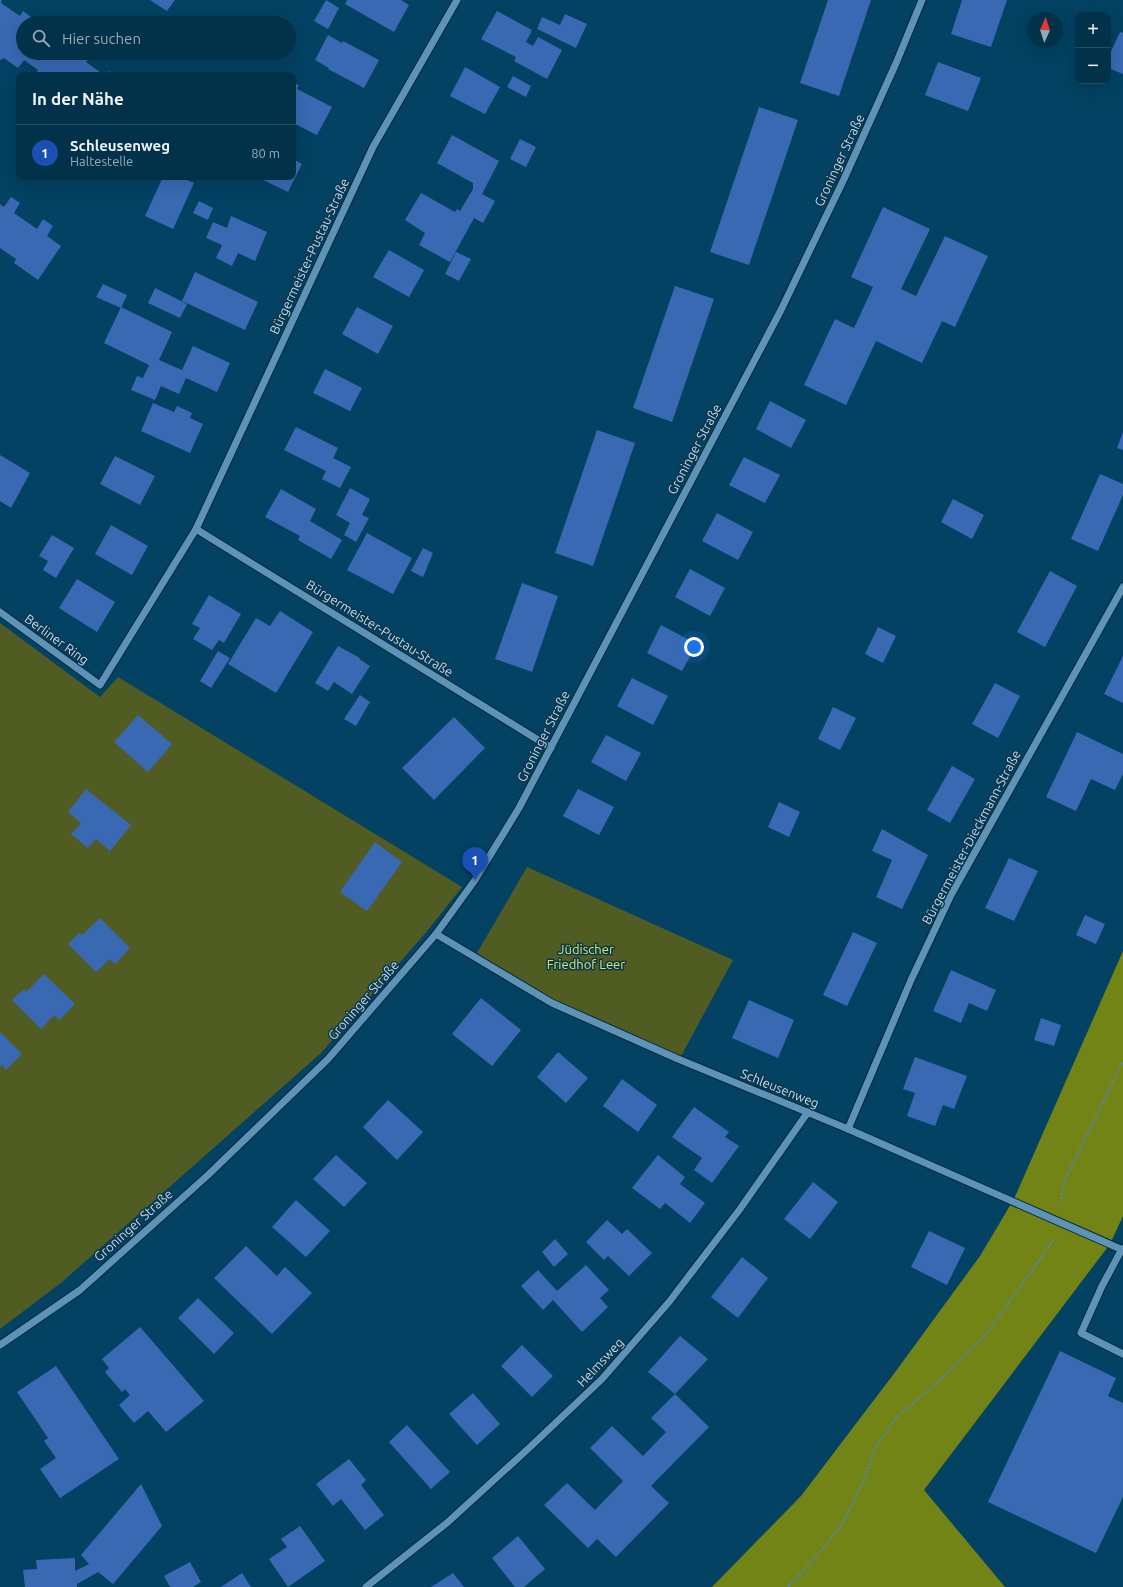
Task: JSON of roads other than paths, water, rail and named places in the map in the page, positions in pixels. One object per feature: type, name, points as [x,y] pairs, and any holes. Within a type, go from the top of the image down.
[{"type":"street","name":"Bürgermeister-Pustau-Straße","points":[[100,685],[196,529],[373,147],[457,0]]},
{"type":"street","name":"Groninger Straße","points":[[0,1345],[80,1290],[208,1175],[328,1059],[436,934],[475,880],[511,821],[551,748],[781,310],[844,179],[898,61],[922,0]]},
{"type":"street","name":"Bürgermeister-Pustau-Straße","points":[[196,529],[551,748]]},
{"type":"street","name":"Bürgermeister-Dieckmann-Straße","points":[[848,1129],[911,980],[951,895],[1123,586]]},
{"type":"street","name":"Berliner Ring","points":[[0,612],[100,685]]},
{"type":"street","name":"Schleusenweg","points":[[436,934],[552,1003],[678,1059],[848,1129],[1062,1222],[1122,1250]]},
{"type":"street","name":"Helmsweg","points":[[366,1587],[448,1522],[602,1379],[669,1302],[740,1209],[808,1112]]},
{"type":"street","points":[[1122,1250],[1102,1286],[1081,1333],[1123,1354]]},
{"type":"place","name":"Schleusenweg","points":[[475,880]]},
{"type":"park label","name":"Jüdischer Friedhof Leer","points":[[586,956]]}]
